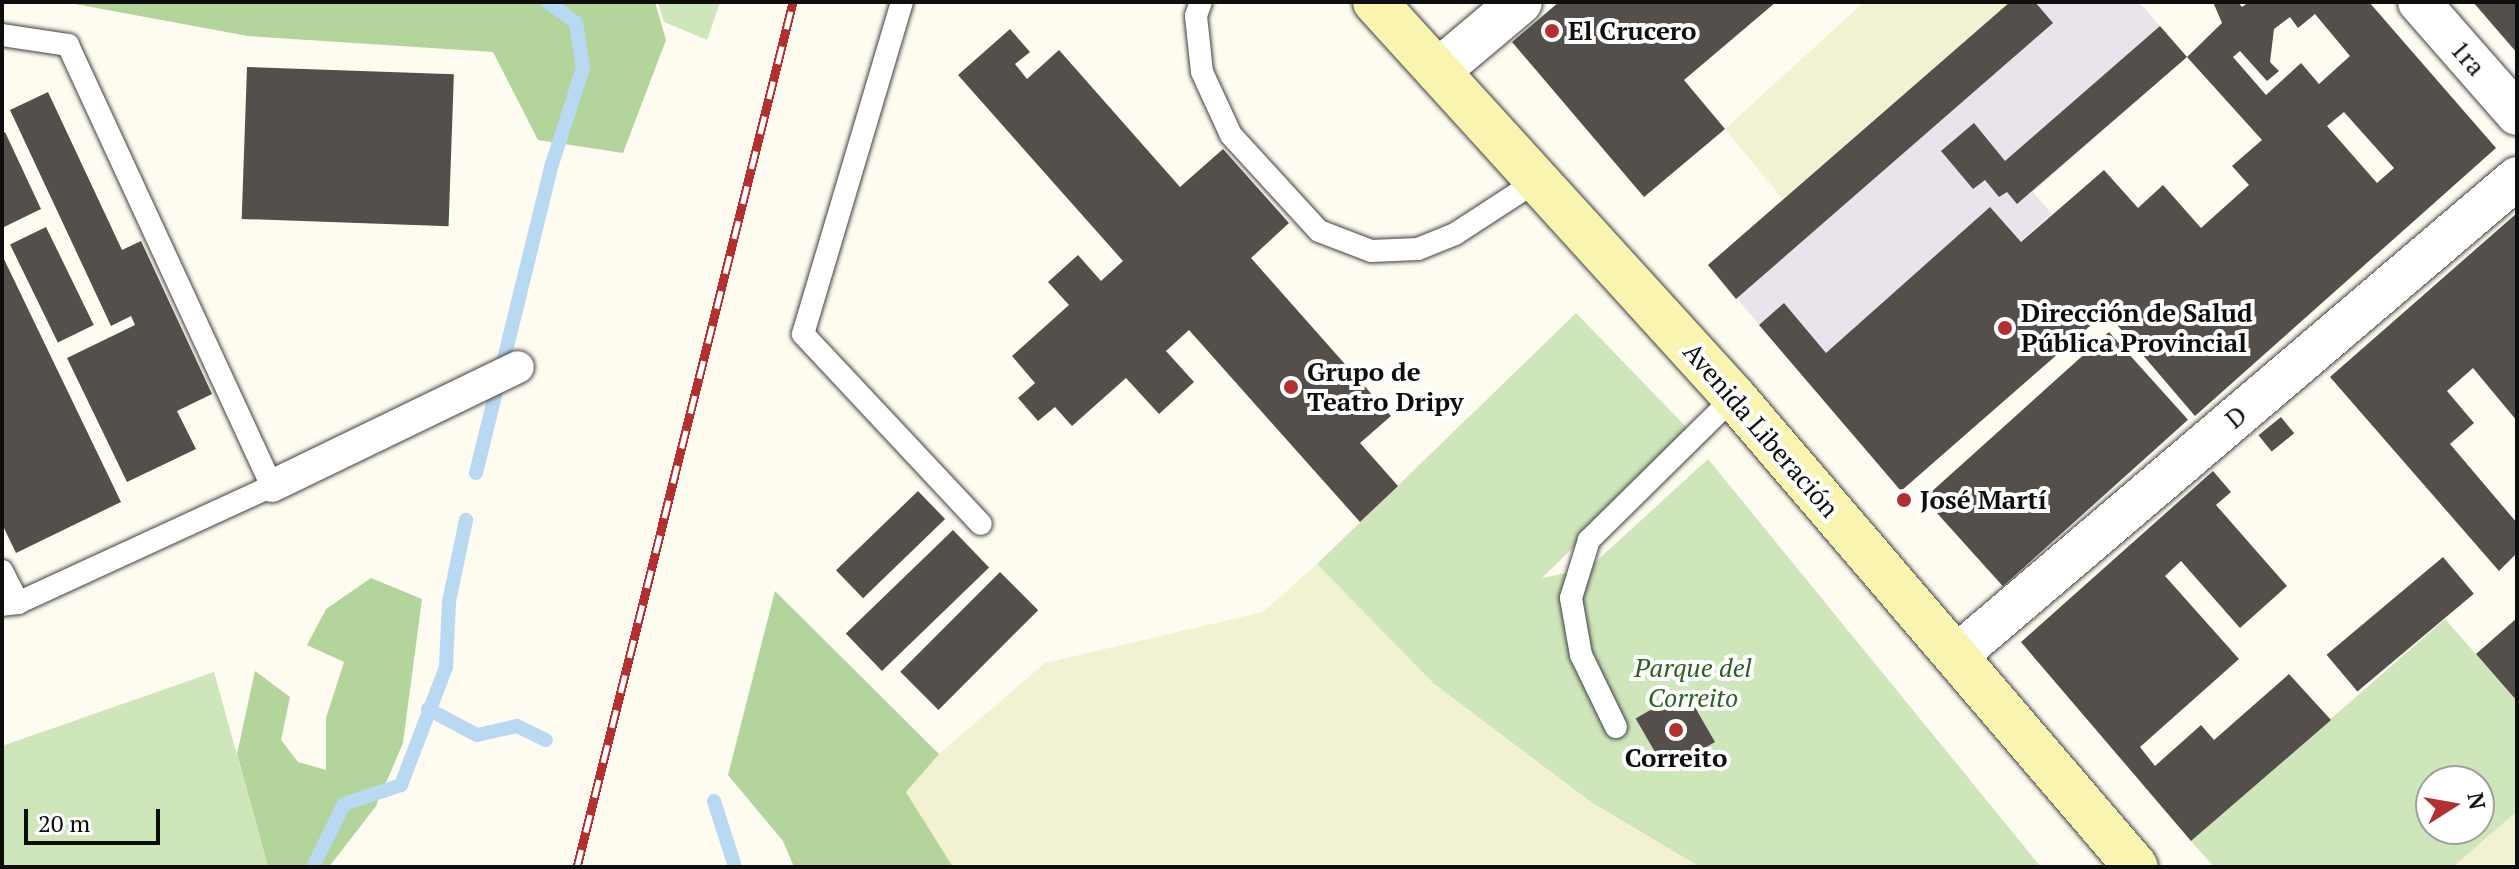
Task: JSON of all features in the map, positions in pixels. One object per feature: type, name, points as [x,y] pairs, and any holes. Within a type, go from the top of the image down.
[{"type":"main road","name":"Avenida Liberación","points":[[1375,2],[1734,397],[2136,867]]},
{"type":"street","points":[[1438,71],[1520,2]]},
{"type":"street","name":"1ra","points":[[2419,2],[2517,114]]},
{"type":"street","name":"D","points":[[1956,656],[2517,178]]},
{"type":"street","points":[[272,486],[518,367]]},
{"type":"lane","points":[[902,2],[803,334],[981,524]]},
{"type":"lane","points":[[1201,2],[1196,16],[1202,72],[1231,135],[1319,231],[1371,251],[1418,249],[1455,234],[1538,180]]},
{"type":"lane","points":[[2,35],[68,45],[272,486],[10,604],[2,571]]},
{"type":"lane","points":[[1616,727],[1581,655],[1571,598],[1589,540],[1734,397]]},
{"type":"shaded area","points":[[2010,2],[2139,2],[2187,57],[2033,192],[2052,214],[1830,407],[1708,265]]},
{"type":"green space","points":[[64,2],[655,2],[666,40],[623,153],[538,140],[493,52],[248,36]]},
{"type":"green space","points":[[720,2],[707,40],[664,22],[658,3]]},
{"type":"green space","points":[[1864,2],[2010,2],[1783,199],[1725,129]]},
{"type":"green space","name":"Parque del Correito","points":[[1576,313],[1691,432],[1542,578],[1589,568],[1708,459],[2041,867],[1700,867],[1591,802],[1433,683],[1317,564]]},
{"type":"green space","points":[[1317,564],[1433,683],[1591,802],[1700,867],[953,867],[906,791],[939,754],[1045,663],[1263,612]]},
{"type":"green space","points":[[371,578],[422,599],[403,743],[376,806],[329,867],[268,867],[237,754],[255,671],[290,697],[281,740],[298,762],[326,770],[326,718],[344,662],[307,645],[326,609]]},
{"type":"green space","points":[[775,591],[939,754],[906,792],[953,867],[794,867],[783,841],[728,775]]},
{"type":"green space","points":[[2445,619],[2517,701],[2517,811],[2495,830],[2495,765],[2415,765],[2415,845],[2478,845],[2453,867],[2214,867],[2191,841]]},
{"type":"green space","points":[[214,672],[268,867],[2,867],[2,746]]},
{"type":"green space","points":[[2517,811],[2517,867],[2453,867],[2478,845],[2495,845],[2495,830]]},
{"type":"building","points":[[1559,2],[1776,2],[1684,80],[1725,129],[1644,197],[1512,42]]},
{"type":"building","points":[[2010,2],[2035,2],[2053,23],[1736,299],[1708,265]]},
{"type":"building","points":[[2213,2],[2238,2],[2242,7],[2249,2],[2369,2],[2496,148],[2195,416],[2106,312],[1901,491],[1759,325],[1784,303],[1826,353],[1990,207],[2021,242],[2104,170],[2138,208],[2163,185],[2201,228],[2249,185],[2232,166],[2262,140],[2187,57],[2222,23]],"holes":[[[2315,14],[2350,56],[2319,84],[2301,63],[2266,95],[2233,57],[2240,51],[2267,81],[2279,71],[2270,62],[2274,29],[2290,17],[2298,28]],[[2344,112],[2394,168],[2377,183],[2327,126]]]},
{"type":"building","points":[[2473,2],[2517,2],[2517,53]]},
{"type":"building","points":[[2160,26],[2187,57],[2017,204],[2007,192],[1999,197],[1985,180],[1973,189],[1941,151],[1974,123],[2005,161]]},
{"type":"building","points":[[1010,29],[1030,52],[1015,64],[1027,79],[1059,50],[1180,187],[1223,149],[1289,223],[1251,258],[1391,416],[1360,443],[1398,486],[1360,522],[1189,330],[1166,351],[1194,382],[1159,414],[1126,378],[1072,426],[1055,407],[1038,421],[1018,398],[1035,383],[1012,356],[1069,305],[1048,282],[1078,255],[1101,281],[1123,261],[958,75]]},
{"type":"building","points":[[247,67],[454,74],[449,226],[242,219]]},
{"type":"building","points":[[48,92],[122,250],[141,241],[212,394],[177,411],[196,449],[127,482],[67,358],[135,325],[131,316],[111,326],[10,110]]},
{"type":"building","points":[[5,132],[41,209],[2,228],[2,134]]},
{"type":"building","points":[[2517,213],[2517,421],[2473,368],[2447,391],[2474,423],[2450,444],[2517,523],[2517,553],[2499,571],[2330,377]]},
{"type":"building","points":[[46,227],[94,325],[58,343],[10,245]]},
{"type":"building","points":[[2,255],[121,502],[16,553],[2,524]]},
{"type":"building","points":[[2109,332],[2188,420],[2003,586],[1924,499]]},
{"type":"building","points":[[2281,417],[2294,433],[2272,452],[2258,435]]},
{"type":"building","points":[[2213,471],[2231,492],[2216,505],[2287,586],[2240,628],[2181,561],[2165,576],[2239,659],[2140,747],[2155,766],[2201,725],[2214,740],[2289,674],[2331,720],[2191,841],[2021,642]]},
{"type":"building","points":[[918,491],[945,519],[863,598],[836,570]]},
{"type":"building","points":[[953,530],[989,567],[882,671],[846,634]]},
{"type":"building","points":[[2443,557],[2474,594],[2357,691],[2327,655]]},
{"type":"building","points":[[1000,572],[1038,610],[938,710],[900,672]]},
{"type":"building","points":[[2517,618],[2517,701],[2476,654]]},
{"type":"building","name":"Correito","points":[[1685,690],[1715,742],[1666,770],[1636,718]]},
{"type":"waterway","points":[[476,473],[552,164],[583,68],[576,23],[548,2]]},
{"type":"waterway","points":[[313,867],[344,804],[401,785],[446,667],[449,602],[466,520]]},
{"type":"waterway","points":[[428,709],[477,735],[517,726],[546,740]]},
{"type":"waterway","points":[[714,801],[735,867]]},
{"type":"railway","points":[[577,867],[793,2]]},
{"type":"place","name":"El Crucero","points":[[1552,31]]},
{"type":"place","name":"Dirección de Salud Pública Provincial","points":[[2005,328]]},
{"type":"place","name":"Grupo de Teatro Dripy","points":[[1291,387]]},
{"type":"place","name":"José Martí","points":[[1904,500]]},
{"type":"place","name":"Correito","points":[[1676,730]]}]
